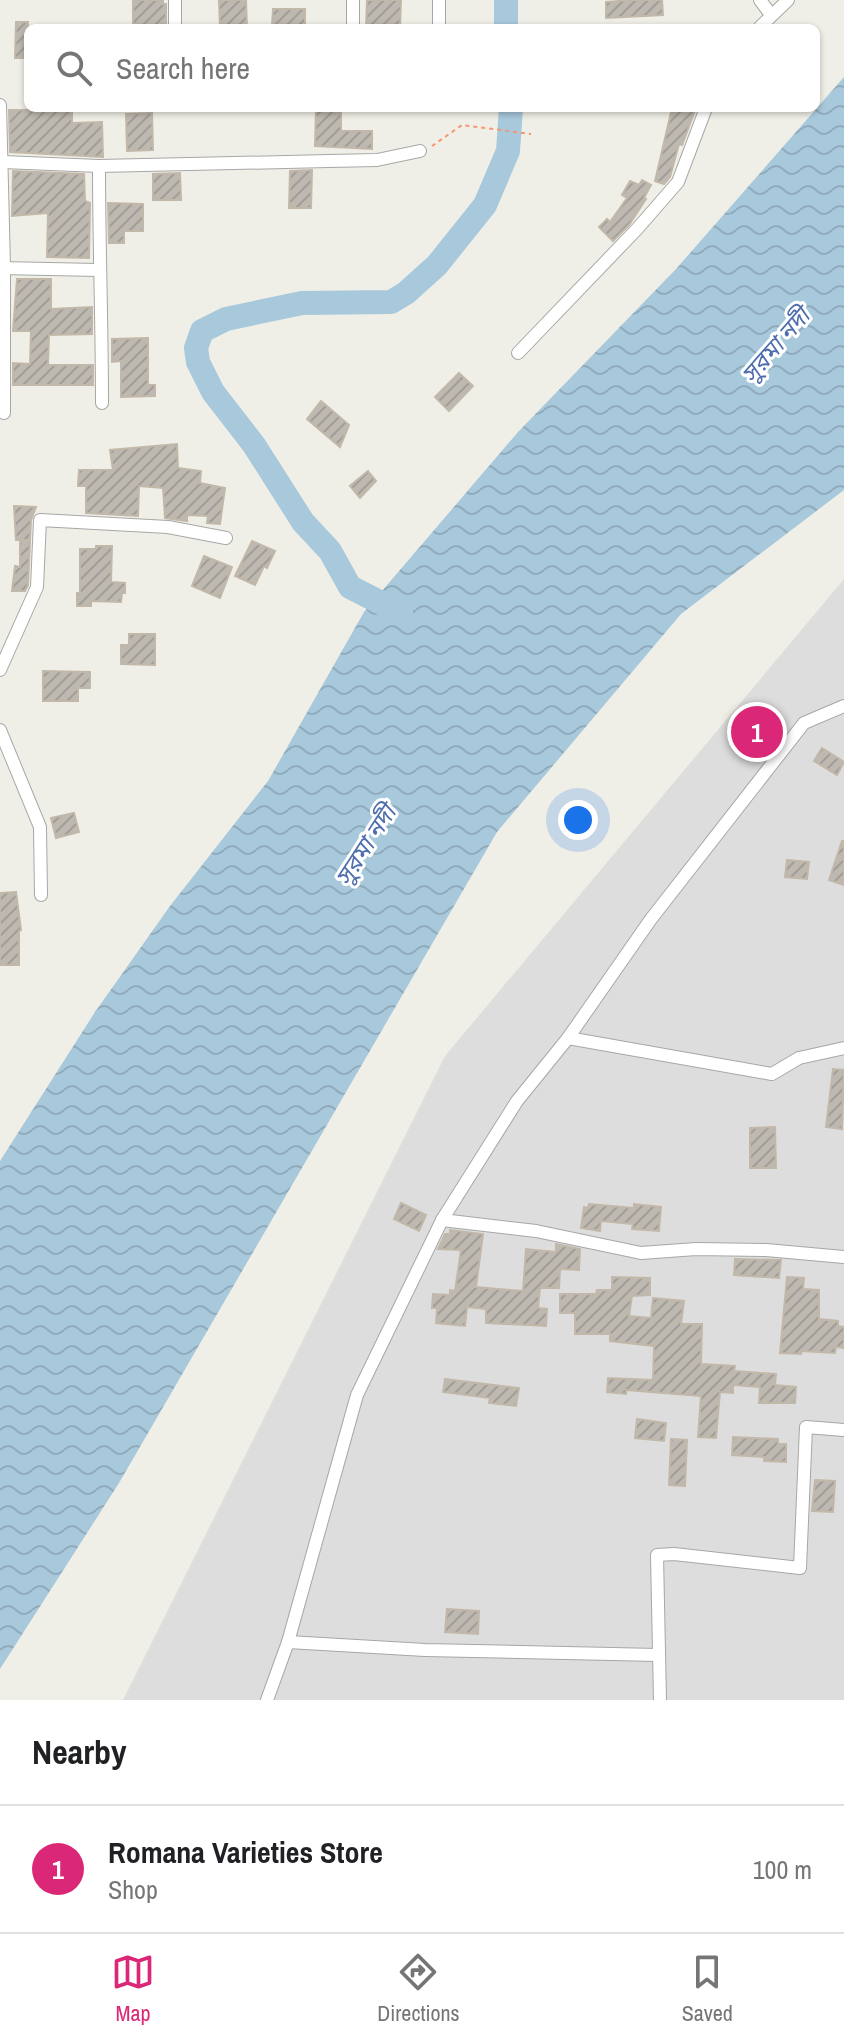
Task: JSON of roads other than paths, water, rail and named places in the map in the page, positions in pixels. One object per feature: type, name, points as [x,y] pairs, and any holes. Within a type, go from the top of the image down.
[{"type":"street","points":[[175,0],[175,24]]},
{"type":"street","points":[[353,0],[353,24]]},
{"type":"street","points":[[439,0],[439,24]]},
{"type":"street","points":[[760,0],[771,15]]},
{"type":"street","points":[[763,24],[788,0]]},
{"type":"street","points":[[0,105],[4,413]]},
{"type":"street","points":[[518,353],[678,182],[704,112]]},
{"type":"street","points":[[3,162],[99,166],[377,160],[420,151]]},
{"type":"street","points":[[99,166],[102,403]]},
{"type":"street","points":[[2,268],[98,270]]},
{"type":"street","points":[[0,670],[37,587],[40,520],[168,527],[226,538]]},
{"type":"street","points":[[267,1700],[288,1642],[357,1395],[442,1220],[517,1101],[568,1038],[651,919],[804,723],[844,706]]},
{"type":"street","points":[[0,730],[40,827],[41,895]]},
{"type":"street","points":[[568,1038],[772,1074],[799,1058],[844,1048]]},
{"type":"street","points":[[442,1220],[536,1231],[641,1253],[766,1250],[844,1257]]},
{"type":"street","points":[[660,1700],[657,1555],[674,1554],[800,1568],[806,1427],[844,1430]]},
{"type":"street","points":[[288,1642],[425,1650],[658,1655]]},
{"type":"water","name":"সুরমা নদী","points":[[844,77],[844,490],[681,614],[497,832],[119,1483],[0,1669],[0,1161],[95,1012],[170,906],[268,781],[364,612],[518,432],[676,269],[813,112],[820,112],[820,104]]},
{"type":"waterway","points":[[506,0],[506,24]]},
{"type":"waterway","points":[[401,613],[350,587],[330,551],[303,522],[254,445],[213,392],[198,362],[196,348],[202,331],[226,319],[302,303],[391,302],[406,293],[437,265],[485,205],[508,151],[511,112]]},
{"type":"place","name":"Romana Varieties Store","points":[[757,732]]}]
